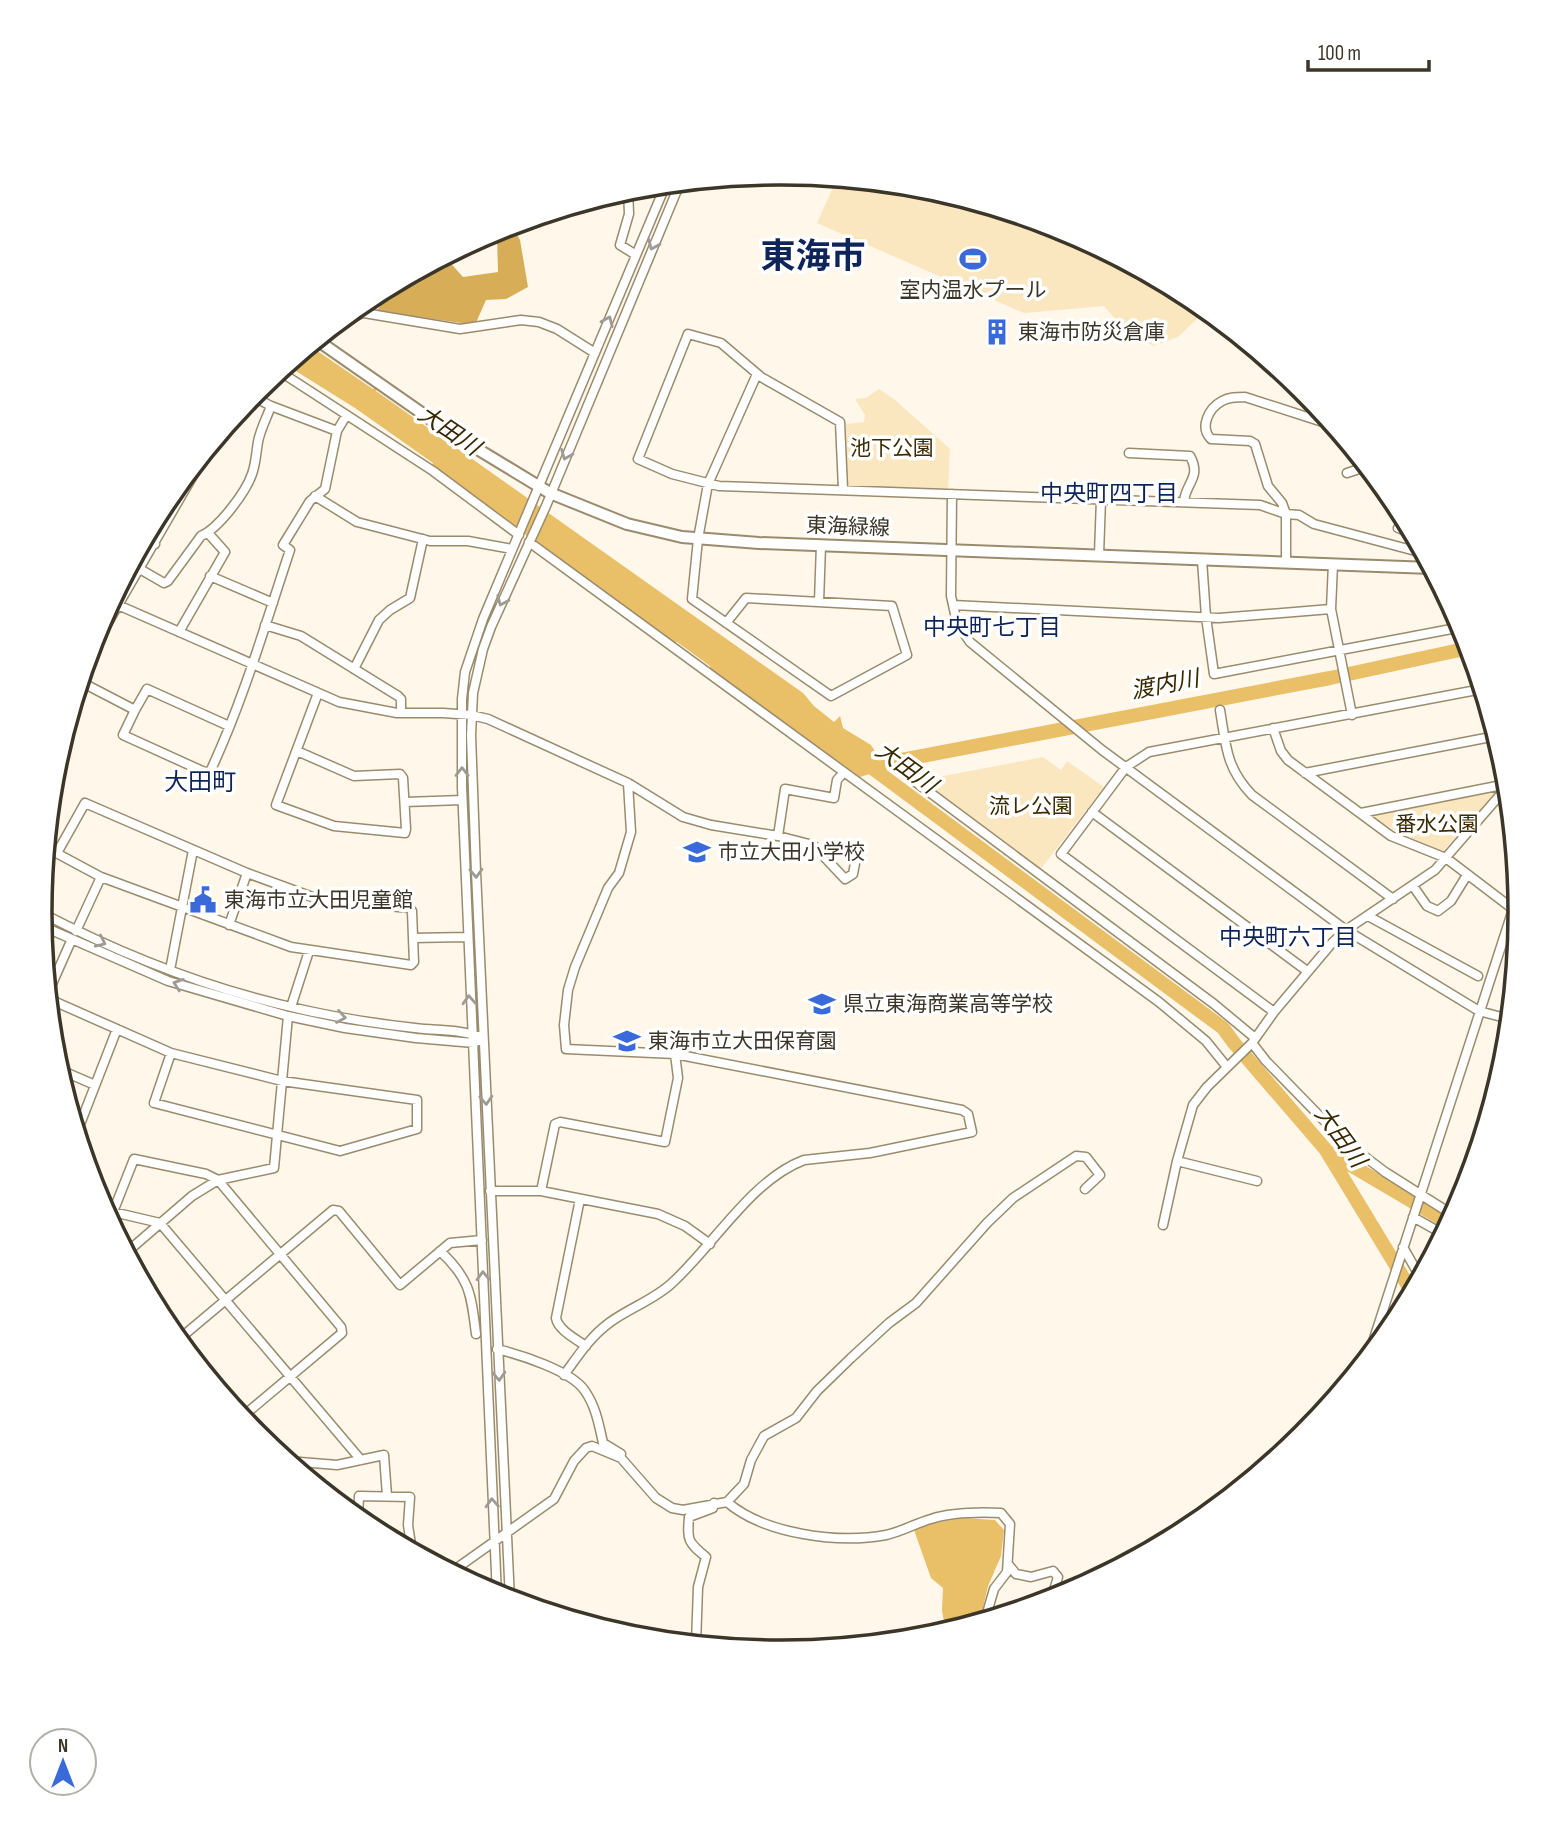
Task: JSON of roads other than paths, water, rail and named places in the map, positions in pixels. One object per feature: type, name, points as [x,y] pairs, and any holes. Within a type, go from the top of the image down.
[{"type":"main road","name":"東海緑線","points":[[325,345],[537,492],[550,493],[627,524],[698,539],[1420,568]]},
{"type":"street","points":[[496,1582],[466,937],[462,800],[466,715],[483,649],[676,193]]},
{"type":"street","points":[[509,1588],[465,672],[512,549],[661,195]]},
{"type":"street","points":[[628,201],[629,215],[620,245],[636,255]]},
{"type":"street","points":[[368,314],[460,329],[522,320],[557,329],[595,353]]},
{"type":"street","points":[[843,489],[840,422],[757,374],[721,343],[688,334],[638,459],[672,474],[708,484],[1260,505],[1286,514],[1299,515],[1314,524],[1409,547]]},
{"type":"street","points":[[726,622],[746,598],[892,606],[907,655],[831,696],[692,599],[698,539],[708,484],[757,374]]},
{"type":"street","points":[[288,377],[433,471],[519,533]]},
{"type":"street","points":[[1286,562],[1286,514],[1282,503],[1268,486],[1255,444],[1250,441],[1211,439],[1207,436],[1205,424],[1210,411],[1221,401],[1233,397],[1245,397],[1308,413]]},
{"type":"street","points":[[263,402],[337,431]]},
{"type":"street","points":[[140,569],[164,583],[168,581],[201,536],[208,533],[230,510],[251,478],[258,441],[271,406]]},
{"type":"street","points":[[229,726],[147,689],[123,735],[209,774],[229,726],[273,603],[290,550],[283,545],[315,496],[325,489],[337,431],[346,416]]},
{"type":"street","points":[[1129,453],[1190,456],[1194,482],[1185,493],[1184,502]]},
{"type":"street","points":[[1347,473],[1357,470]]},
{"type":"street","points":[[952,494],[953,605],[957,622],[970,642],[1088,739],[1346,930],[1479,1011],[1500,1016]]},
{"type":"street","points":[[315,496],[357,522],[423,539],[468,541],[512,549]]},
{"type":"street","points":[[1099,555],[1101,499]]},
{"type":"street","points":[[146,557],[176,507]]},
{"type":"street","points":[[179,632],[225,552],[208,533]]},
{"type":"street","points":[[354,669],[379,621],[390,610],[410,598],[423,539]]},
{"type":"street","points":[[530,541],[1159,1002],[1230,1065]]},
{"type":"street","points":[[819,601],[821,545]]},
{"type":"street","points":[[1202,559],[1213,674],[1340,653],[1450,630]]},
{"type":"street","points":[[1333,564],[1331,609],[1352,715]]},
{"type":"street","points":[[210,576],[273,603]]},
{"type":"street","points":[[953,605],[1206,617],[1331,609]]},
{"type":"street","points":[[121,607],[339,702],[401,713],[466,715],[488,719],[628,783],[683,817],[813,845],[845,879],[853,874],[856,858]]},
{"type":"street","points":[[265,625],[301,636],[401,699],[401,713]]},
{"type":"street","points":[[89,686],[135,710]]},
{"type":"street","points":[[1274,1012],[1061,854],[1126,767],[1149,752],[1473,691]]},
{"type":"street","points":[[297,751],[354,776],[403,776],[407,829],[405,833],[334,826],[276,805],[318,693]]},
{"type":"street","points":[[1220,710],[1234,774],[1252,795],[1394,899]]},
{"type":"street","points":[[1273,728],[1280,751],[1288,760],[1397,839],[1446,858],[1508,905]]},
{"type":"street","points":[[1305,772],[1486,738]]},
{"type":"street","points":[[907,771],[905,774],[1214,1004],[1254,1041],[1266,1061],[1343,1140],[1419,1196],[1443,1210]]},
{"type":"street","points":[[778,836],[785,789],[834,798],[837,780],[844,772]]},
{"type":"street","points":[[564,1375],[586,1346],[611,1322],[671,1284],[754,1195],[778,1174],[796,1163],[870,1153],[972,1132],[968,1114],[962,1110],[675,1054],[566,1049],[564,1026],[568,990],[608,888],[619,873],[631,831],[628,783]]},
{"type":"street","points":[[1361,813],[1496,787]]},
{"type":"street","points":[[1163,1225],[1193,1105],[1254,1041],[1274,1012],[1332,943],[1346,930],[1435,870],[1498,796]]},
{"type":"street","points":[[405,802],[462,800]]},
{"type":"street","points":[[85,803],[247,873],[318,900],[409,908],[412,911],[414,961],[411,965],[309,951],[229,925],[101,877],[57,853],[85,803]]},
{"type":"street","points":[[1092,812],[1307,971]]},
{"type":"street","points":[[170,970],[193,850]]},
{"type":"street","points":[[229,925],[247,873]]},
{"type":"street","points":[[1413,887],[1427,906],[1437,911],[1451,901],[1467,875]]},
{"type":"street","points":[[76,930],[101,877]]},
{"type":"street","points":[[1368,916],[1478,976]]},
{"type":"street","points":[[52,918],[120,951],[223,989],[291,1007],[413,1028],[471,1033],[483,1038]]},
{"type":"street","points":[[1378,1326],[1507,926]]},
{"type":"street","points":[[53,932],[169,981],[288,1016],[345,1028],[471,1043],[483,1038]]},
{"type":"street","points":[[413,938],[466,937]]},
{"type":"street","points":[[56,975],[71,941]]},
{"type":"street","points":[[291,1007],[309,951]]},
{"type":"street","points":[[59,1003],[171,1053],[282,1081],[417,1100],[417,1129],[340,1151],[154,1103],[171,1053]]},
{"type":"street","points":[[134,1246],[192,1196],[218,1180],[274,1168],[288,1016]]},
{"type":"street","points":[[82,1118],[117,1029]]},
{"type":"street","points":[[541,1191],[555,1124],[560,1122],[665,1142],[678,1078],[675,1054]]},
{"type":"street","points":[[71,1075],[94,1085]]},
{"type":"street","points":[[460,1566],[554,1499],[575,1461],[586,1448],[592,1446],[601,1448],[627,1464],[656,1498],[672,1508],[683,1510],[727,1502],[744,1484],[751,1460],[764,1436],[796,1418],[818,1390],[851,1358],[889,1323],[916,1303],[987,1223],[1013,1198],[1076,1156],[1086,1157],[1100,1175],[1085,1189]]},
{"type":"street","points":[[115,1206],[134,1159],[206,1174],[218,1180],[343,1331],[250,1410]]},
{"type":"street","points":[[1177,1161],[1257,1181]]},
{"type":"street","points":[[490,1191],[541,1191],[658,1214],[684,1226],[710,1244]]},
{"type":"street","points":[[580,1199],[556,1318],[561,1328],[586,1346]]},
{"type":"street","points":[[187,1333],[333,1210],[338,1212],[400,1285],[450,1243],[482,1240]]},
{"type":"street","points":[[118,1213],[160,1223],[362,1460]]},
{"type":"street","points":[[1414,1213],[1435,1228]]},
{"type":"street","points":[[440,1251],[463,1275],[468,1286],[476,1334]]},
{"type":"street","points":[[1402,1251],[1414,1268]]},
{"type":"street","points":[[497,1349],[525,1356],[579,1383],[596,1412],[603,1443],[629,1460],[627,1464]]},
{"type":"street","points":[[304,1462],[337,1465],[384,1455],[387,1496]]},
{"type":"street","points":[[359,1505],[359,1496],[410,1497],[408,1525],[410,1539]]},
{"type":"street","points":[[727,1502],[739,1512],[789,1532],[825,1536],[887,1534],[935,1518],[1001,1513],[1010,1524],[1007,1572],[994,1589],[988,1609]]},
{"type":"street","points":[[696,1635],[698,1587],[706,1557],[689,1542],[689,1517],[713,1508],[714,1503]]},
{"type":"street","points":[[1008,1564],[1016,1574],[1031,1577],[1054,1571],[1058,1577],[1055,1586]]},
{"type":"waterway","name":"渡内川","points":[[870,766],[1330,678],[1458,650]]},
{"type":"waterway","name":"大田川","points":[[864,762],[1223,1028],[1326,1150],[1406,1282]]},
{"type":"waterway","points":[[1330,1153],[1440,1218]]},
{"type":"place","name":"室内温水プール","points":[[973,259]]},
{"type":"place","name":"東海市防災倉庫","points":[[997,332]]},
{"type":"place","name":"市立大田小学校","points":[[697,852]]},
{"type":"place","name":"東海市立大田児童館","points":[[203,900]]},
{"type":"place","name":"県立東海商業高等学校","points":[[822,1004]]},
{"type":"place","name":"東海市立大田保育園","points":[[627,1041]]},
{"type":"district","name":"東海市","points":[[813,257]]},
{"type":"district","name":"中央町四丁目","points":[[1109,494]]},
{"type":"district","name":"中央町七丁目","points":[[992,628]]},
{"type":"district","name":"大田町","points":[[200,782]]},
{"type":"district","name":"中央町六丁目","points":[[1288,938]]},
{"type":"park label","name":"池下公園","points":[[892,448]]},
{"type":"park label","name":"流レ公園","points":[[1031,806]]},
{"type":"park label","name":"番水公園","points":[[1437,824]]}]
